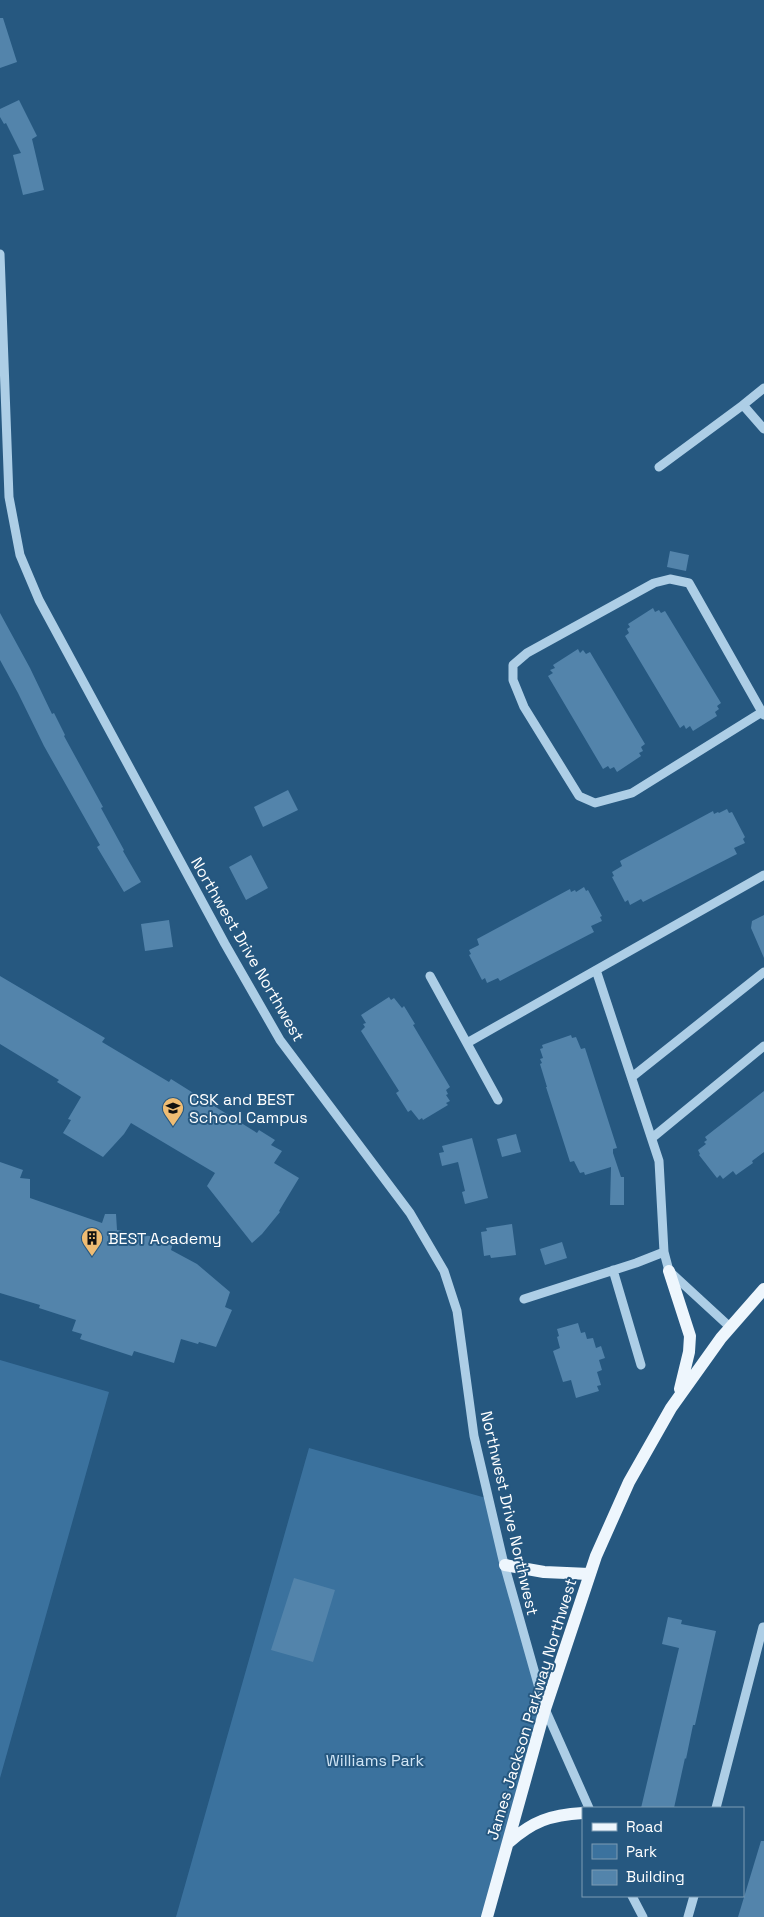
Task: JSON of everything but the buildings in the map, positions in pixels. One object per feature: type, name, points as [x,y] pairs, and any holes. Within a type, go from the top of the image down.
[{"type":"main road","points":[[669,1271],[690,1336],[686,1368],[676,1401]]},
{"type":"main road","name":"James Jackson Parkway Northwest","points":[[487,1917],[545,1709],[589,1574],[629,1482],[676,1401],[721,1338],[764,1290]]},
{"type":"main road","points":[[505,1565],[544,1572],[589,1574]]},
{"type":"main road","points":[[508,1843],[524,1828],[544,1818],[563,1814],[582,1813]]},
{"type":"street","name":"Northwest Drive Northwest","points":[[0,254],[9,497],[20,555],[38,600],[225,944],[280,1040],[410,1213],[444,1271],[457,1311],[474,1436],[505,1565],[545,1709],[589,1807]]},
{"type":"street","points":[[659,467],[764,388]]},
{"type":"street","points":[[743,405],[764,428]]},
{"type":"street","points":[[670,578],[689,583],[763,714],[632,793],[595,803],[580,796],[524,706],[513,680],[513,665],[527,653],[552,639],[654,583],[670,578]]},
{"type":"street","points":[[467,1043],[764,875]]},
{"type":"street","points":[[596,970],[659,1160],[664,1252],[669,1271],[731,1328]]},
{"type":"street","points":[[632,1077],[764,972]]},
{"type":"street","points":[[430,976],[498,1100]]},
{"type":"street","points":[[652,1138],[764,1046]]},
{"type":"street","points":[[524,1299],[664,1252]]},
{"type":"street","points":[[614,1270],[641,1365]]},
{"type":"street","points":[[716,1807],[763,1627]]},
{"type":"street","points":[[633,1897],[643,1917]]},
{"type":"street","points":[[688,1917],[694,1897]]},
{"type":"green space","points":[[0,1360],[109,1392],[0,1778]]},
{"type":"green space","name":"Williams Park","points":[[309,1448],[486,1498],[543,1707],[488,1917],[176,1917]]},
{"type":"place","name":"CSK and BEST School Campus","points":[[173,1127]]},
{"type":"place","name":"BEST Academy","points":[[92,1257]]}]
